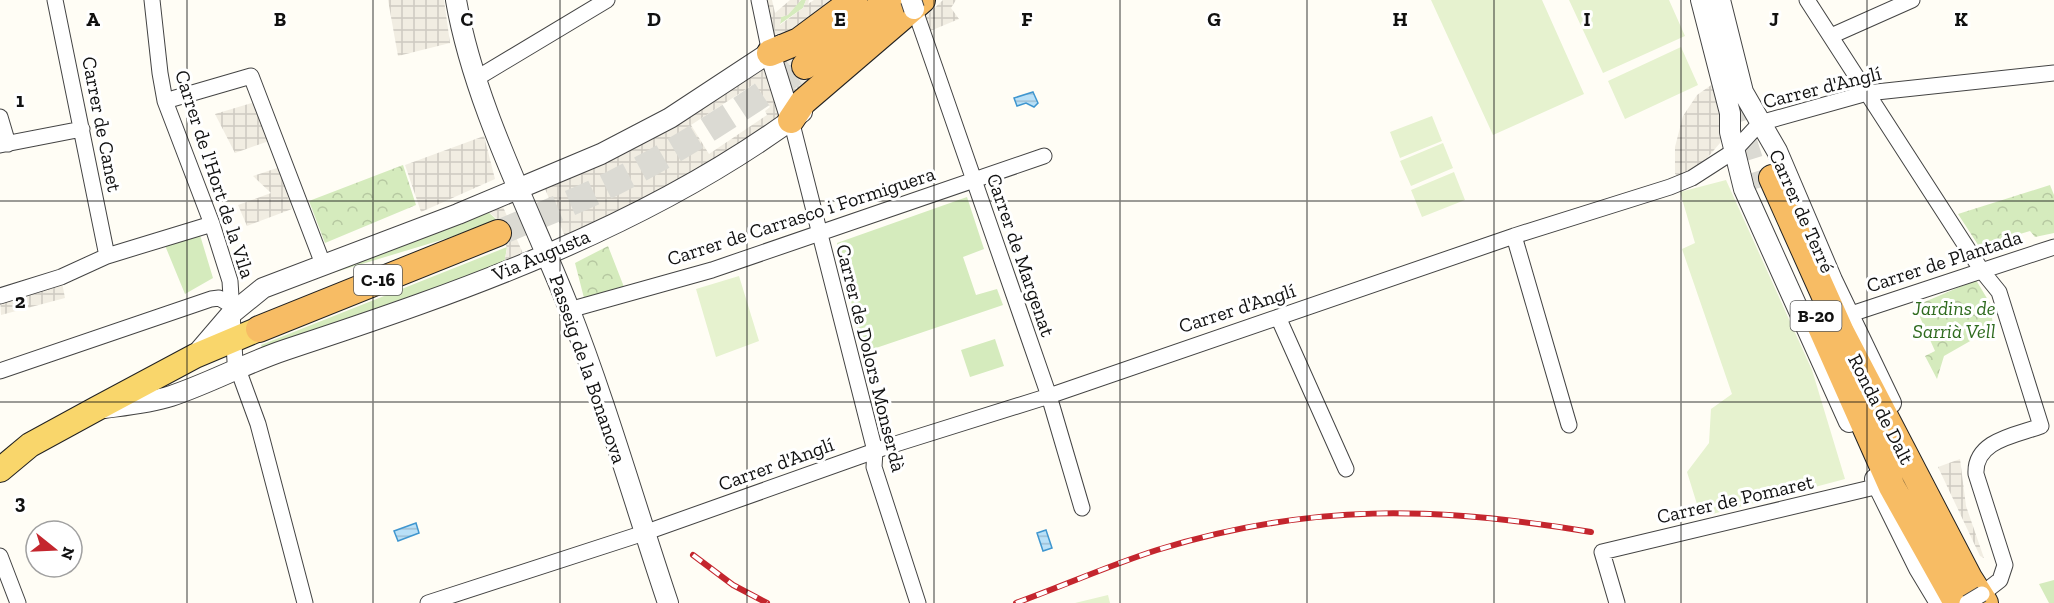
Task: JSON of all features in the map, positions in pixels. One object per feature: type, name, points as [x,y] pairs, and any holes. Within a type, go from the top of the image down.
[{"type":"highway","points":[[770,53],[799,41],[854,0]]},
{"type":"highway","points":[[805,66],[889,0]]},
{"type":"highway","points":[[791,120],[803,102],[916,6]]},
{"type":"highway","name":"Ronda de Dalt","points":[[1957,603],[1892,487],[1765,183],[1969,578],[1989,597]]},
{"type":"highway","name":"C-16","points":[[259,329],[498,233]]},
{"type":"main road","name":"Via Augusta","points":[[0,454],[30,445],[195,356],[259,329]]},
{"type":"main road","name":"Via Augusta","points":[[0,470],[30,445]]},
{"type":"street","name":"Carrer de Canet","points":[[55,0],[107,256]]},
{"type":"street","name":"Carrer de l'Hort de la Vila","points":[[152,0],[159,72],[165,101],[212,224],[230,281],[233,340],[238,370],[258,424],[305,603]]},
{"type":"street","name":"Passeig de la Bonanova","points":[[456,0],[462,36],[517,188],[569,310],[668,603]]},
{"type":"street","points":[[477,78],[608,0]]},
{"type":"street","points":[[759,0],[770,53],[791,120]]},
{"type":"street","name":"Via Augusta","points":[[195,356],[231,310],[263,288],[458,214],[517,188],[549,177],[642,134],[770,53],[838,0]]},
{"type":"street","points":[[916,6],[936,0]]},
{"type":"street","name":"Carrer de Terré","points":[[1701,0],[1730,113],[1734,151],[1744,189],[1878,486],[1918,568],[1940,603]]},
{"type":"street","name":"Carrer de Terré","points":[[1720,0],[1743,92],[1791,179],[1848,315],[1947,520],[1989,597]]},
{"type":"street","points":[[1808,0],[1982,271],[1999,292],[2042,426],[1986,448],[1979,456],[1976,474],[2006,565],[1989,597],[1967,603]]},
{"type":"street","points":[[1831,36],[1912,0]]},
{"type":"street","name":"Carrer de Margenat","points":[[916,6],[973,182],[1049,396],[1082,508]]},
{"type":"street","name":"Carrer d'Anglí","points":[[428,603],[457,599],[875,451],[1049,396],[1514,236],[1670,187],[1692,178],[1734,151],[1760,123],[1867,93],[2054,73]]},
{"type":"street","points":[[165,101],[251,76],[323,264]]},
{"type":"street","points":[[0,117],[4,145],[82,129]]},
{"type":"street","name":"Via Augusta","points":[[96,410],[164,398],[284,350],[547,255],[690,186],[791,120]]},
{"type":"street","name":"Carrer de Dolors Monserdà","points":[[791,120],[875,451],[874,467],[918,603]]},
{"type":"street","name":"Carrer de Carrasco i Formiguera","points":[[569,310],[712,270],[1044,156]]},
{"type":"street","points":[[0,296],[61,277],[107,256],[212,224]]},
{"type":"street","points":[[1514,236],[1569,425]]},
{"type":"street","name":"Carrer de Plantada","points":[[1848,315],[2054,247]]},
{"type":"street","points":[[0,371],[211,299],[219,298],[231,310]]},
{"type":"street","points":[[1278,317],[1346,469]]},
{"type":"street","name":"Carrer de Pomaret","points":[[1617,603],[1602,552],[1878,486]]},
{"type":"street","points":[[0,556],[18,603]]},
{"type":"green space","points":[[801,0],[806,0],[803,8],[780,24],[781,17],[787,15]]},
{"type":"green space","points":[[1431,0],[1542,0],[1584,94],[1493,135]]},
{"type":"green space","points":[[1569,0],[1669,0],[1685,36],[1603,73]]},
{"type":"green space","points":[[1681,47],[1698,85],[1625,119],[1608,81]]},
{"type":"green space","points":[[1432,116],[1442,141],[1400,158],[1390,132]]},
{"type":"green space","points":[[1443,143],[1453,168],[1411,186],[1400,161]]},
{"type":"green space","points":[[403,165],[416,205],[325,243],[309,201]]},
{"type":"green space","points":[[1454,172],[1465,200],[1422,217],[1411,190]]},
{"type":"green space","points":[[1726,180],[1812,370],[1845,479],[1701,517],[1687,472],[1709,443],[1711,409],[1732,394],[1682,249],[1695,243],[1680,192]]},
{"type":"green space","points":[[2050,185],[2054,195],[2054,233],[2035,237],[2030,231],[2000,240],[2003,249],[1984,254],[1958,214]]},
{"type":"green space","points":[[967,197],[984,249],[963,257],[976,295],[997,289],[1003,305],[873,349],[871,343],[862,346],[837,243]]},
{"type":"green space","points":[[485,209],[497,220],[448,238],[309,280]]},
{"type":"green space","points":[[200,235],[213,278],[185,294],[164,243]]},
{"type":"green space","points":[[608,246],[624,287],[584,298],[575,263]]},
{"type":"green space","points":[[507,247],[504,265],[419,294],[265,355],[261,345]]},
{"type":"green space","points":[[739,276],[759,341],[716,357],[696,289]]},
{"type":"green space","name":"Jardins de Sarrià Vell","points":[[1976,280],[1991,305],[1993,328],[1944,356],[1937,379],[1925,356],[1935,351],[1915,306]]},
{"type":"green space","points":[[995,339],[1004,366],[970,377],[961,350]]},
{"type":"green space","points":[[2054,580],[2054,603],[2049,603],[2039,584]]},
{"type":"green space","points":[[1108,595],[1110,603],[1075,603]]},
{"type":"shaded area","points":[[388,0],[444,0],[450,43],[398,56]]},
{"type":"shaded area","points":[[761,0],[772,0],[775,13],[790,0],[801,0],[788,15],[781,17],[780,25],[803,8],[806,0],[809,0],[808,4],[814,0],[831,0],[774,43]]},
{"type":"shaded area","points":[[943,0],[956,0],[951,8],[959,19],[930,31],[925,17]]},
{"type":"shaded area","points":[[788,51],[816,86],[792,99],[777,58]]},
{"type":"shaded area","points":[[763,68],[781,117],[729,156],[566,239],[543,184]],"holes":[[[754,84],[770,107],[765,111],[767,115],[709,154],[691,125]]]},
{"type":"shaded area","points":[[1717,81],[1725,124],[1720,143],[1697,170],[1681,177],[1675,174],[1675,147],[1683,116],[1697,95]]},
{"type":"shaded area","points":[[255,102],[269,141],[235,153],[215,114]]},
{"type":"shaded area","points":[[484,136],[495,179],[421,212],[405,165]]},
{"type":"shaded area","points":[[283,166],[294,194],[288,197],[292,209],[247,226],[238,205],[271,193],[253,176]]},
{"type":"shaded area","points":[[501,202],[524,256],[504,265],[507,248],[496,218],[485,209]]},
{"type":"shaded area","points":[[61,277],[65,298],[1,315],[0,296]]},
{"type":"shaded area","points":[[1960,459],[1966,506],[1984,558],[1980,556],[1938,467]]},
{"type":"water","points":[[1033,92],[1038,103],[1034,107],[1026,103],[1017,106],[1014,98]]},
{"type":"water","points":[[416,523],[419,533],[398,541],[394,531]]},
{"type":"water","points":[[1046,530],[1052,548],[1043,551],[1037,533]]},
{"type":"tunnel","points":[[498,233],[562,207],[648,165],[805,66]]},
{"type":"tunnel","points":[[1730,98],[1759,188]]},
{"type":"railway","points":[[1016,603],[1157,550],[1267,524],[1320,517],[1426,514],[1479,517],[1591,532]]},
{"type":"railway","points":[[693,555],[733,585],[767,603]]}]
